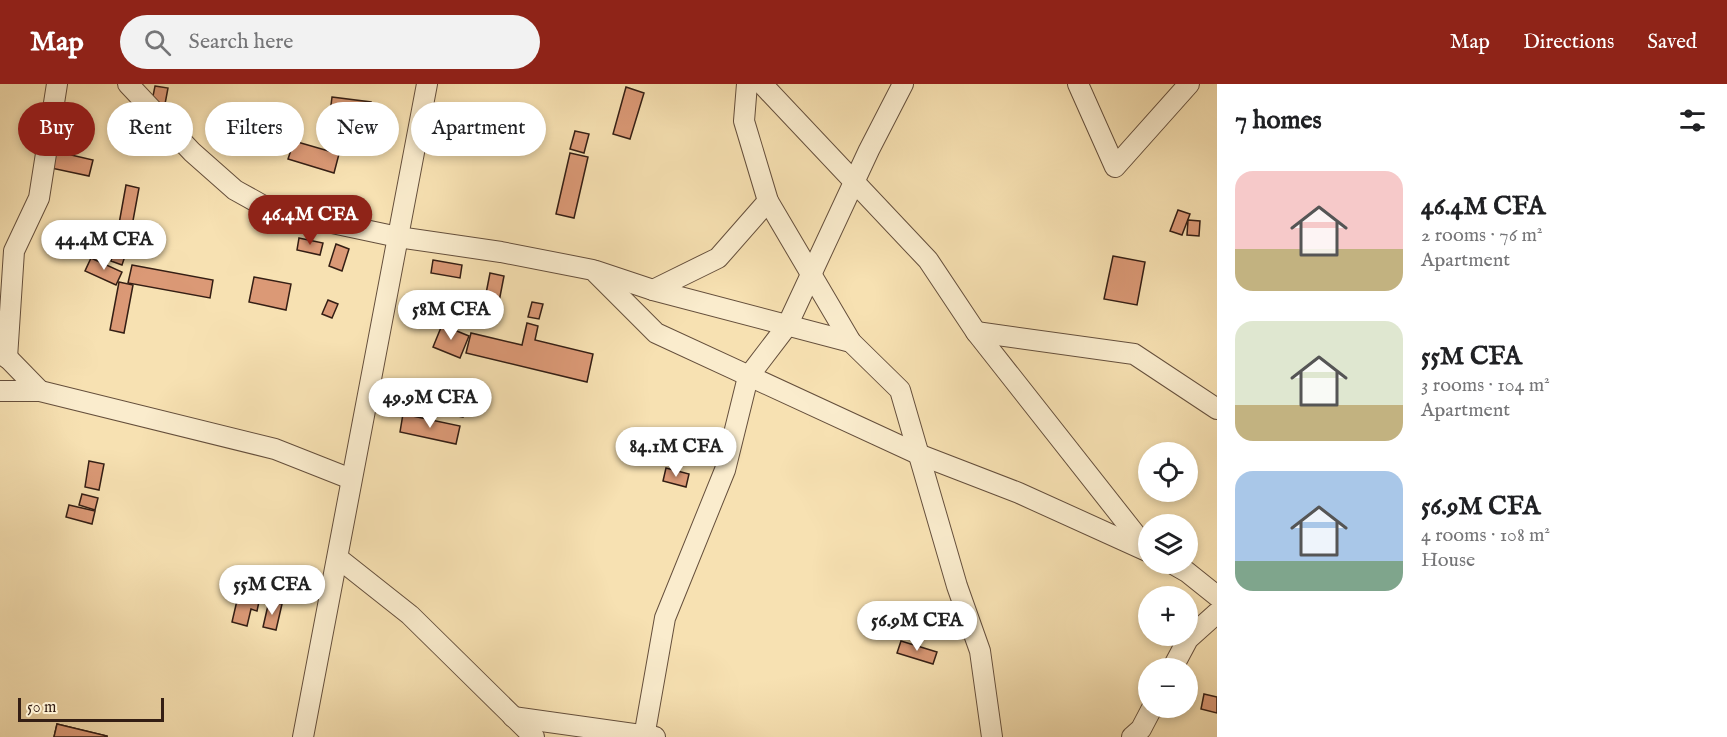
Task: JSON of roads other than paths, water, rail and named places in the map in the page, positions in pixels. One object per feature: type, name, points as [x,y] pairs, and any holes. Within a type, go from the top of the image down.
[{"type":"street","points":[[40,391],[4,354],[15,251],[39,198],[57,84]]},
{"type":"street","points":[[128,84],[192,152],[235,190],[271,210],[398,237],[501,252],[593,270],[653,290],[851,342]]},
{"type":"street","points":[[303,737],[427,84]]},
{"type":"street","points":[[747,84],[744,121],[768,201],[851,342],[900,390],[957,586],[980,651],[992,737]]},
{"type":"street","points":[[762,84],[928,260],[976,332],[1138,538]]},
{"type":"street","points":[[513,717],[648,736],[665,618],[725,470],[748,377],[788,326],[903,84]]},
{"type":"street","points":[[1078,84],[1115,167],[1189,84]]},
{"type":"street","points":[[653,290],[718,258],[768,201]]},
{"type":"street","points":[[593,270],[656,333],[918,454],[1019,493],[1138,547]]},
{"type":"street","points":[[976,332],[1134,354],[1217,409]]},
{"type":"street","points":[[0,392],[40,391],[275,449],[351,479]]},
{"type":"street","points":[[338,558],[410,615],[534,737]]},
{"type":"street","points":[[1190,574],[1217,596]]},
{"type":"street","points":[[1178,658],[1188,639],[1217,613]]},
{"type":"street","points":[[1132,737],[1141,729],[1147,718]]}]
